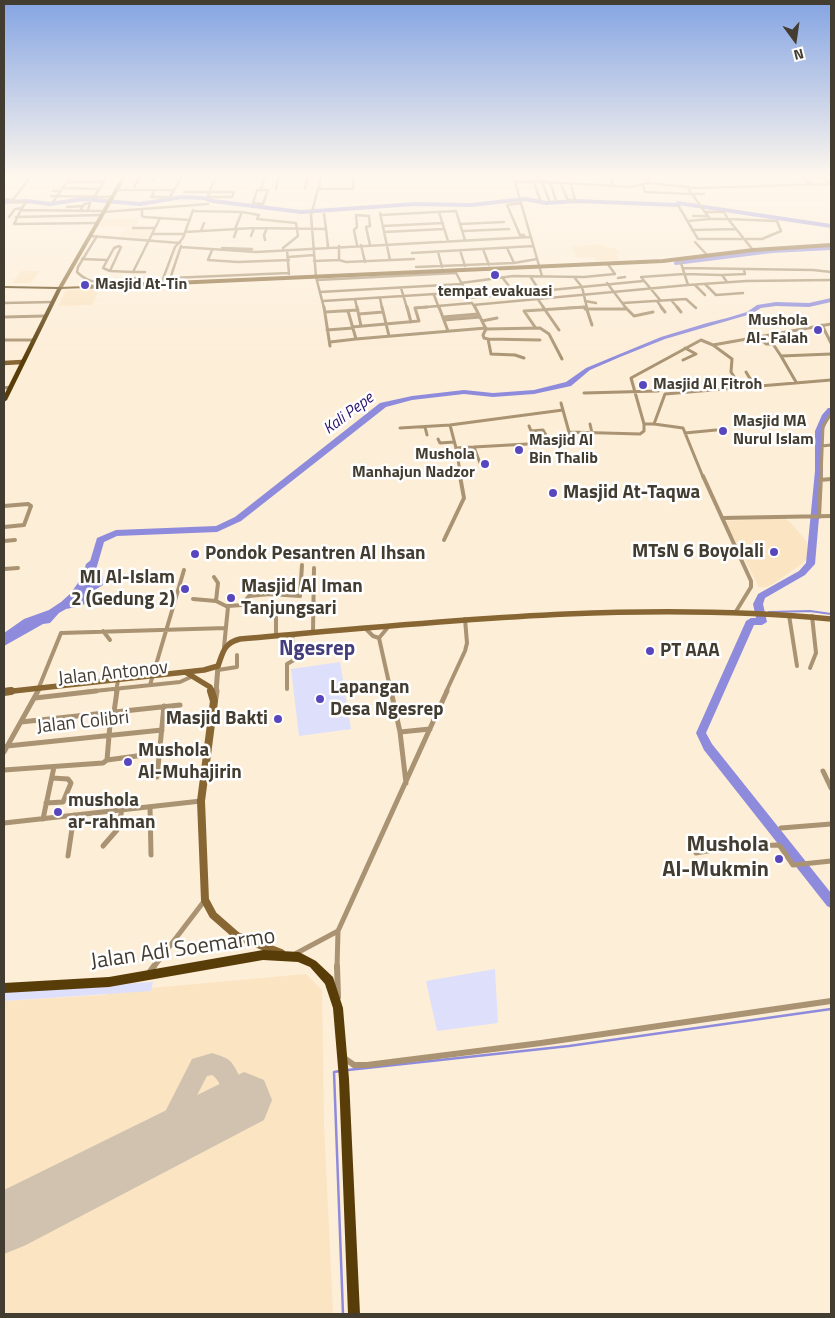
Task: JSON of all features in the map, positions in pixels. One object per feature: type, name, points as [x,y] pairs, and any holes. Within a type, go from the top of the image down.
[{"type":"highway","points":[[4,289],[60,288]]},
{"type":"highway","points":[[4,400],[7,387],[34,340],[60,288]]},
{"type":"highway","name":"Jalan Adi Soemarmo","points":[[4,988],[109,982],[263,955],[287,955],[306,960],[321,971],[329,981],[338,1008],[344,1074],[354,1314]]},
{"type":"main road","points":[[60,288],[90,237]]},
{"type":"main road","points":[[60,288],[168,284],[289,276],[323,278],[417,269],[442,268],[455,271],[466,267],[681,261],[754,250],[831,245]]},
{"type":"main road","points":[[4,364],[22,362]]},
{"type":"main road","points":[[4,692],[190,674],[218,668],[224,646],[234,640],[276,635],[465,619],[592,612],[735,613],[812,616],[831,619]]},
{"type":"main road","points":[[190,674],[210,687],[214,701],[201,801],[202,866],[205,900],[213,914],[237,936],[287,955]]},
{"type":"street","points":[[97,237],[77,272],[81,277],[92,282],[109,284],[110,286]]},
{"type":"street","points":[[104,237],[149,240],[212,250],[249,252],[285,249],[297,237]]},
{"type":"street","points":[[133,272],[151,237]]},
{"type":"street","points":[[168,284],[184,237]]},
{"type":"street","points":[[313,237],[314,261],[330,344],[356,339],[423,332],[535,327],[547,332],[562,359]]},
{"type":"street","points":[[327,237],[328,247]]},
{"type":"street","points":[[356,237],[365,262]]},
{"type":"street","points":[[368,237],[370,245]]},
{"type":"street","points":[[385,237],[390,260]]},
{"type":"street","points":[[447,237],[448,241]]},
{"type":"street","points":[[161,284],[175,247],[180,245],[285,249],[523,237]]},
{"type":"street","points":[[531,237],[542,276]]},
{"type":"street","points":[[696,237],[698,239],[746,240],[771,237]]},
{"type":"street","points":[[743,237],[754,250]]},
{"type":"street","points":[[695,242],[707,256]]},
{"type":"street","points":[[410,243],[417,269]]},
{"type":"street","points":[[338,260],[339,246]]},
{"type":"street","points":[[412,253],[533,246]]},
{"type":"street","points":[[110,272],[121,247],[114,247],[103,268],[110,272],[145,272]]},
{"type":"street","points":[[507,248],[515,265],[537,259]]},
{"type":"street","points":[[170,278],[289,276],[288,258],[285,249]]},
{"type":"street","points":[[483,249],[489,266]]},
{"type":"street","points":[[212,250],[208,260],[238,262],[314,255]]},
{"type":"street","points":[[438,252],[442,268],[466,267],[460,250]]},
{"type":"street","points":[[314,261],[365,262],[414,259]]},
{"type":"street","points":[[82,260],[107,260]]},
{"type":"street","points":[[681,261],[688,285]]},
{"type":"street","points":[[607,263],[621,282]]},
{"type":"street","points":[[683,268],[813,270],[831,272]]},
{"type":"street","points":[[665,312],[641,276],[745,274],[744,270]]},
{"type":"street","points":[[323,278],[455,271],[488,329]]},
{"type":"street","points":[[320,292],[438,286],[502,277],[542,276],[575,278],[615,274]]},
{"type":"street","points":[[722,275],[727,282]]},
{"type":"street","points":[[530,276],[539,292]]},
{"type":"street","points":[[502,277],[515,294]]},
{"type":"street","points":[[618,278],[625,277]]},
{"type":"street","points":[[134,285],[135,278]]},
{"type":"street","points":[[575,278],[581,285],[585,308],[592,326]]},
{"type":"street","points":[[408,308],[727,282],[831,280]]},
{"type":"street","points":[[469,298],[539,292],[581,285],[643,281]]},
{"type":"street","points":[[607,283],[634,316],[653,312]]},
{"type":"street","points":[[705,284],[715,295],[742,293]]},
{"type":"street","points":[[695,285],[705,295]]},
{"type":"street","points":[[438,286],[443,294]]},
{"type":"street","points":[[419,287],[423,296]]},
{"type":"street","points":[[401,288],[411,322]]},
{"type":"street","points":[[343,290],[344,300]]},
{"type":"street","points":[[323,301],[467,292]]},
{"type":"street","points":[[535,298],[539,292]]},
{"type":"street","points":[[434,295],[448,331]]},
{"type":"street","points":[[380,298],[388,336]]},
{"type":"street","points":[[535,298],[559,330]]},
{"type":"street","points":[[355,299],[361,326]]},
{"type":"street","points":[[623,303],[687,299],[696,308]]},
{"type":"street","points":[[671,300],[681,312]]},
{"type":"street","points":[[585,301],[596,303]]},
{"type":"street","points":[[4,303],[52,302]]},
{"type":"street","points":[[415,308],[423,332]]},
{"type":"street","points":[[535,327],[524,311],[585,308],[627,309]]},
{"type":"street","points":[[348,311],[356,339]]},
{"type":"street","points":[[325,312],[383,312]]},
{"type":"street","points":[[4,317],[45,316]]},
{"type":"street","points":[[444,318],[479,316]]},
{"type":"street","points":[[482,321],[497,318]]},
{"type":"street","points":[[327,330],[419,321]]},
{"type":"street","points":[[713,345],[831,324]]},
{"type":"street","points":[[822,325],[831,343]]},
{"type":"street","points":[[488,329],[483,336],[488,339],[540,340]]},
{"type":"street","points":[[759,337],[766,344],[773,344],[796,382]]},
{"type":"street","points":[[488,339],[491,354],[515,355],[524,358]]},
{"type":"street","points":[[4,340],[34,340]]},
{"type":"street","points":[[569,432],[640,434],[644,432],[644,424],[631,377],[700,340],[713,345],[732,358],[731,372],[740,386]]},
{"type":"street","points":[[683,360],[696,354],[685,348]]},
{"type":"street","points":[[781,356],[831,354]]},
{"type":"street","points":[[746,372],[754,385]]},
{"type":"street","points":[[654,424],[665,394],[740,386],[831,380]]},
{"type":"street","points":[[584,393],[658,392]]},
{"type":"street","points":[[456,448],[563,442],[568,440],[569,432],[561,403]]},
{"type":"street","points":[[400,428],[450,425],[563,410]]},
{"type":"street","points":[[818,517],[823,426],[827,417],[831,414]]},
{"type":"street","points":[[590,424],[592,433]]},
{"type":"street","points":[[644,424],[680,426],[685,433],[752,585],[735,613]]},
{"type":"street","points":[[444,540],[464,498],[456,448],[450,425]]},
{"type":"street","points":[[529,426],[536,443]]},
{"type":"street","points":[[425,427],[428,435]]},
{"type":"street","points":[[532,431],[543,430],[546,435]]},
{"type":"street","points":[[685,433],[716,430]]},
{"type":"street","points":[[438,439],[440,443],[454,442]]},
{"type":"street","points":[[822,446],[831,445]]},
{"type":"street","points":[[474,447],[480,463]]},
{"type":"street","points":[[820,480],[831,479]]},
{"type":"street","points":[[4,506],[28,504],[31,506],[24,525],[4,527]]},
{"type":"street","points":[[722,518],[831,516]]},
{"type":"street","points":[[4,541],[15,540]]},
{"type":"street","points":[[193,599],[216,601],[228,606],[242,605],[249,596],[270,594],[300,596],[302,565]]},
{"type":"street","points":[[4,569],[18,568]]},
{"type":"street","points":[[313,632],[314,568]]},
{"type":"street","points":[[150,685],[184,570]]},
{"type":"street","points":[[214,577],[218,584],[216,601]]},
{"type":"street","points":[[224,646],[228,606]]},
{"type":"street","points":[[276,613],[276,635]]},
{"type":"street","points":[[789,615],[797,666]]},
{"type":"street","points":[[810,668],[816,659],[812,616]]},
{"type":"street","points":[[338,1008],[336,959],[338,931],[466,651],[465,619]]},
{"type":"street","points":[[379,638],[389,626]]},
{"type":"street","points":[[4,752],[35,698],[60,634],[66,632],[226,628]]},
{"type":"street","points":[[365,628],[373,636],[379,638]]},
{"type":"street","points":[[103,631],[110,640]]},
{"type":"street","points":[[287,689],[287,664],[294,660],[292,634]]},
{"type":"street","points":[[379,638],[400,732],[406,783]]},
{"type":"street","points":[[214,701],[218,668],[237,667],[237,655]]},
{"type":"street","name":"Jalan Antonov","points":[[35,698],[184,681],[190,674]]},
{"type":"street","points":[[107,760],[118,680]]},
{"type":"street","points":[[50,696],[52,687]]},
{"type":"street","points":[[21,722],[180,705]]},
{"type":"street","points":[[157,777],[164,706]]},
{"type":"street","points":[[400,732],[430,728]]},
{"type":"street","name":"Jalan Colibri","points":[[7,746],[162,730]]},
{"type":"street","points":[[4,770],[103,763],[107,760],[160,753]]},
{"type":"street","points":[[43,819],[54,766]]},
{"type":"street","points":[[822,771],[831,788]]},
{"type":"street","points":[[46,803],[63,802],[70,783],[68,779],[52,778]]},
{"type":"street","points":[[4,823],[201,801]]},
{"type":"street","points":[[150,806],[151,855]]},
{"type":"street","points":[[103,846],[116,833],[122,810]]},
{"type":"street","points":[[68,856],[74,815]]},
{"type":"street","points":[[781,828],[831,824]]},
{"type":"street","points":[[696,853],[724,848],[777,845],[792,864],[831,861]]},
{"type":"street","points":[[147,976],[167,946],[205,900]]},
{"type":"street","points":[[287,955],[322,942],[338,931]]},
{"type":"street","points":[[342,1056],[354,1065],[367,1065],[831,1001]]},
{"type":"shaded area","points":[[124,237],[148,237],[147,239]]},
{"type":"shaded area","points":[[604,244],[606,248],[616,248],[620,254],[616,254],[619,260],[596,261],[593,257],[577,258],[571,246]]},
{"type":"shaded area","points":[[21,271],[40,271],[31,283],[12,283]]},
{"type":"shaded area","points":[[66,290],[99,290],[92,305],[58,306]]},
{"type":"shaded area","name":"MTsN 6 Boyolali","points":[[784,518],[791,523],[807,542],[808,557],[803,563],[773,584],[759,587],[725,521]]},
{"type":"shaded area","points":[[91,560],[98,571],[102,571],[103,585],[93,591],[88,602],[81,606],[66,609],[59,613],[50,623],[43,624],[4,646],[4,633],[24,619],[49,610],[71,593],[82,577],[86,564]]},
{"type":"shaded area","name":"Lapangan Desa Ngesrep","points":[[340,662],[351,729],[299,736],[291,669]]},
{"type":"shaded area","points":[[495,969],[498,1023],[437,1031],[426,981]]},
{"type":"shaded area","points":[[306,974],[322,990],[324,1124],[333,1314],[4,1314],[4,1001],[106,995],[107,992]]},
{"type":"shaded area","points":[[153,982],[151,991],[4,1001],[4,991]]},
{"type":"waterway","points":[[676,263],[772,251],[831,248]]},
{"type":"waterway","name":"Kali Pepe","points":[[90,578],[100,540],[116,533],[217,529],[238,519],[383,405],[412,398],[464,392],[493,395],[534,392],[568,384],[588,369],[618,356],[663,338],[749,313],[759,306],[776,304],[809,305],[831,300]]},
{"type":"waterway","points":[[831,410],[826,415],[819,431],[819,471],[810,564],[802,573],[761,596],[758,604],[762,622],[751,621],[701,733],[708,747],[831,902]]},
{"type":"waterway","points":[[769,612],[810,611],[831,614]]},
{"type":"waterway","points":[[348,1070],[569,1046],[831,1009]]},
{"type":"waterway","points":[[340,1071],[334,1072],[343,1314]]},
{"type":"taxiway","points":[[151,1148],[167,1129],[200,1067],[212,1064],[222,1068],[229,1078],[232,1091],[232,1106],[226,1120],[215,1132],[198,1140],[188,1141],[170,1138]]},
{"type":"runway","points":[[4,1223],[244,1100]]},
{"type":"place","name":"tempat evakuasi","points":[[495,275]]},
{"type":"place","name":"Masjid At-Tin","points":[[85,285]]},
{"type":"place","name":"Mushola Al- Falah","points":[[818,330]]},
{"type":"place","name":"Masjid Al Fitroh","points":[[643,385]]},
{"type":"place","name":"Masjid MA Nurul Islam","points":[[723,431]]},
{"type":"place","name":"Masjid Al Bin Thalib","points":[[519,450]]},
{"type":"place","name":"Mushola Manhajun Nadzor","points":[[485,464]]},
{"type":"place","name":"Masjid At-Taqwa","points":[[553,493]]},
{"type":"place","name":"MTsN 6 Boyolali","points":[[774,552]]},
{"type":"place","name":"Pondok Pesantren Al Ihsan","points":[[195,554]]},
{"type":"place","name":"MI Al-Islam 2 (Gedung 2)","points":[[185,589]]},
{"type":"place","name":"Masjid Al Iman Tanjungsari","points":[[231,598]]},
{"type":"place","name":"PT AAA","points":[[650,651]]},
{"type":"place","name":"Lapangan Desa Ngesrep","points":[[320,699]]},
{"type":"place","name":"Masjid Bakti","points":[[278,719]]},
{"type":"place","name":"Mushola Al-Muhajirin","points":[[128,762]]},
{"type":"place","name":"mushola ar-rahman","points":[[58,812]]},
{"type":"place","name":"Mushola Al-Mukmin","points":[[779,859]]},
{"type":"district","name":"Ngesrep","points":[[317,650]]}]
